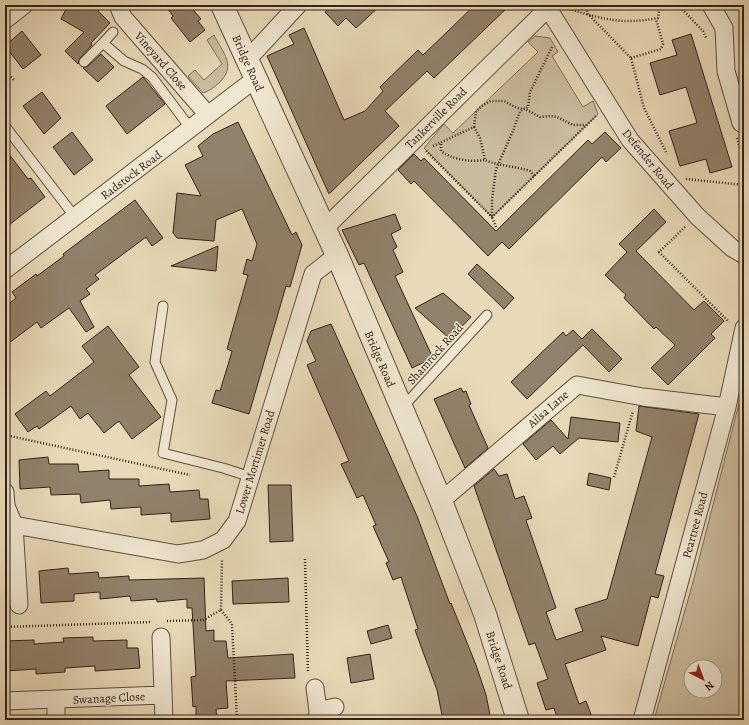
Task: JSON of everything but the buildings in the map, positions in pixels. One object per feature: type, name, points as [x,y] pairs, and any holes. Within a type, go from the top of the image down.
[{"type":"street","points":[[5,20],[24,5]]},
{"type":"street","name":"Vineyard Close","points":[[118,5],[123,17],[208,115]]},
{"type":"street","name":"Bridge Road","points":[[222,5],[337,255],[441,501],[485,614],[518,720]]},
{"type":"street","points":[[251,69],[298,5]]},
{"type":"street","points":[[711,5],[724,28],[726,71],[738,88],[741,123]]},
{"type":"street","name":"Defender Road","points":[[552,7],[561,29],[630,140],[696,216],[732,248],[744,255]]},
{"type":"street","name":"Tankerville Road","points":[[325,228],[552,7]]},
{"type":"street","name":"Radstock Road","points":[[5,270],[191,129],[208,115],[251,69]]},
{"type":"street","name":"Lower Mortimer Road","points":[[14,525],[178,554],[203,550],[223,540],[237,521],[313,274],[337,255]]},
{"type":"street","name":"Peartree Road","points":[[642,720],[727,407],[743,332]]},
{"type":"street","name":"Ailsa Lane","points":[[441,501],[577,385],[637,396],[727,407]]},
{"type":"street","points":[[5,492],[6,506],[14,525],[19,605]]},
{"type":"street","name":"Swanage Close","points":[[160,627],[164,720]]},
{"type":"street","points":[[315,688],[318,715],[335,707]]},
{"type":"street","name":"Swanage Close","points":[[5,701],[56,701],[162,695]]},
{"type":"street","name":"Swanage Close","points":[[56,701],[56,720]]},
{"type":"lane","points":[[84,62],[114,32]]},
{"type":"lane","points":[[103,43],[124,61],[142,69],[152,77],[191,129]]},
{"type":"lane","points":[[5,126],[75,217]]},
{"type":"lane","points":[[163,306],[155,362],[172,400],[163,453],[223,468],[251,478]]},
{"type":"lane","name":"Shamrock Road","points":[[401,409],[487,315]]},
{"type":"path","points":[[585,5],[588,14],[631,58],[644,108],[668,157]]},
{"type":"path","points":[[631,58],[661,49],[663,44],[656,19],[658,18],[660,5]]},
{"type":"path","points":[[552,7],[588,14],[611,21],[626,23],[656,19]]},
{"type":"path","points":[[492,218],[492,199],[496,169],[520,111],[528,107],[530,92],[561,29]]},
{"type":"path","points":[[5,70],[14,80]]},
{"type":"path","points":[[485,160],[480,138],[474,126],[476,111],[491,101],[504,101],[517,108],[525,108],[540,117],[557,117],[573,125],[587,125]]},
{"type":"path","points":[[492,218],[608,104]]},
{"type":"path","points":[[474,126],[446,139],[441,144],[424,148],[492,218],[496,227]]},
{"type":"path","points":[[441,144],[441,150],[451,157],[475,161],[485,160],[530,171],[534,176]]},
{"type":"path","points":[[671,188],[678,178],[744,184]]},
{"type":"path","points":[[696,216],[659,252],[743,332]]},
{"type":"path","points":[[614,477],[637,396]]},
{"type":"path","points":[[5,435],[192,475]]},
{"type":"path","points":[[223,540],[221,610],[232,624],[237,720]]},
{"type":"path","points":[[305,559],[308,679],[315,688]]},
{"type":"path","points":[[5,627],[160,627],[203,620],[221,610]]},
{"type":"shaded area","points":[[214,35],[227,59],[227,71],[219,83],[203,93],[188,76],[195,70],[204,80],[222,64],[207,40]]},
{"type":"shaded area","points":[[535,36],[550,38],[558,52],[552,56],[583,107],[593,101],[598,114],[492,217],[424,148],[444,124],[453,133],[538,52],[528,42]]},
{"type":"shaded area","points":[[744,384],[744,720],[654,720],[695,575]]}]
